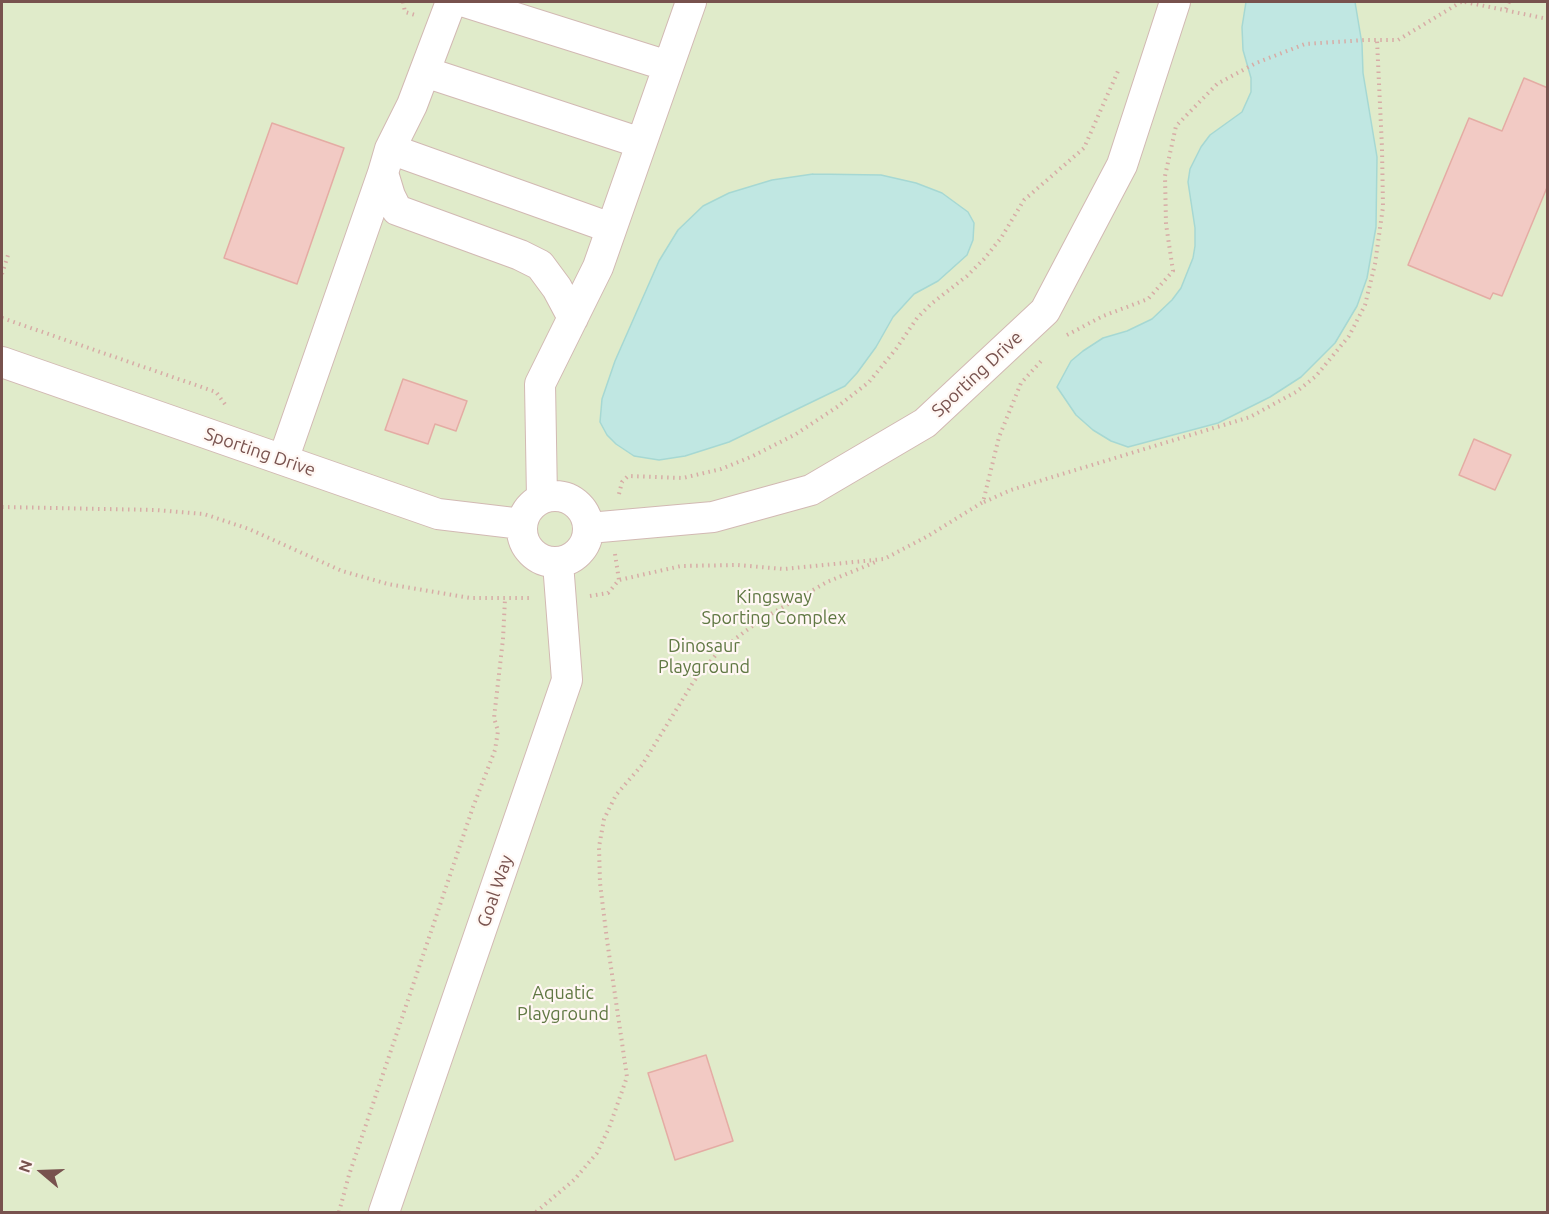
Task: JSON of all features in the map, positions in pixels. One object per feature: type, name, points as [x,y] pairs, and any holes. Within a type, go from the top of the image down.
[{"type":"lane","points":[[283,460],[387,161],[412,105],[452,2]]},
{"type":"lane","points":[[465,2],[668,66]]},
{"type":"lane","points":[[542,498],[540,384],[598,267],[691,2]]},
{"type":"lane","name":"Sporting Drive","points":[[600,527],[713,517],[811,490],[925,423],[1045,311],[1122,165],[1175,2]]},
{"type":"lane","points":[[425,72],[641,143]]},
{"type":"lane","points":[[387,161],[611,228]]},
{"type":"lane","points":[[387,161],[397,210],[520,255],[540,265],[557,288],[573,318]]},
{"type":"lane","name":"Sporting Drive","points":[[2,362],[438,514],[522,524]]},
{"type":"lane","points":[[564,497],[574,501],[600,527],[580,551],[570,559],[558,563],[546,562],[526,548],[522,537],[525,513],[532,504],[542,498],[564,497]]},
{"type":"lane","name":"Goal Way","points":[[384,1212],[567,681],[558,563]]},
{"type":"path","points":[[403,2],[405,12],[419,16],[421,9]]},
{"type":"path","points":[[1465,2],[1548,19]]},
{"type":"path","points":[[1506,9],[1509,2]]},
{"type":"path","points":[[983,502],[1011,490],[1250,417],[1296,392],[1316,376],[1349,336],[1365,305],[1375,264],[1383,207],[1383,148],[1377,40]]},
{"type":"path","points":[[600,527],[622,482],[628,476],[683,478],[721,469],[796,434],[869,382],[896,349],[916,318],[968,276],[984,259],[1001,238],[1024,200],[1084,148],[1123,63]]},
{"type":"path","points":[[2,274],[8,255]]},
{"type":"path","points":[[2,318],[216,392],[227,407],[234,411]]},
{"type":"path","points":[[2,507],[155,510],[204,514],[249,529],[342,571],[388,584],[470,598],[503,599],[503,639],[494,718],[498,732],[495,750],[473,807],[349,1174],[339,1212]]},
{"type":"path","points":[[536,1212],[574,1180],[597,1153],[609,1128],[627,1077],[600,883],[599,848],[604,819],[616,795],[642,765],[694,681],[720,650],[762,619],[827,582],[884,559]]},
{"type":"green space","name":"Kingsway Sporting Complex","points":[[2,2],[1547,2],[1547,1212],[2,1212]]},
{"type":"water","points":[[1246,2],[1355,2],[1362,44],[1363,73],[1377,157],[1376,227],[1367,278],[1357,306],[1335,343],[1301,377],[1270,397],[1218,423],[1128,447],[1111,441],[1093,430],[1076,415],[1057,387],[1071,361],[1083,351],[1103,338],[1127,331],[1152,319],[1181,288],[1193,258],[1195,246],[1195,228],[1188,182],[1190,169],[1210,135],[1242,112],[1251,92],[1251,78],[1243,50],[1242,27]]},
{"type":"water","points":[[813,174],[881,175],[916,183],[942,193],[968,212],[974,223],[973,240],[967,255],[938,281],[914,294],[893,317],[876,347],[845,386],[729,442],[685,456],[659,460],[634,456],[616,444],[607,435],[600,422],[602,399],[615,361],[659,261],[678,230],[703,206],[729,193],[772,180]]},
{"type":"building","points":[[1524,78],[1548,88],[1548,185],[1502,296],[1493,293],[1490,299],[1408,265],[1469,118],[1502,131]]},
{"type":"building","points":[[272,123],[344,148],[297,284],[224,258]]},
{"type":"building","points":[[403,379],[467,401],[456,431],[435,424],[428,444],[385,430]]},
{"type":"building","points":[[1474,439],[1511,455],[1495,490],[1459,475]]},
{"type":"building","points":[[706,1055],[733,1141],[675,1160],[648,1073]]},
{"type":"park label","name":"Dinosaur Playground","points":[[704,656]]},
{"type":"park label","name":"Aquatic Playground","points":[[563,1003]]}]
